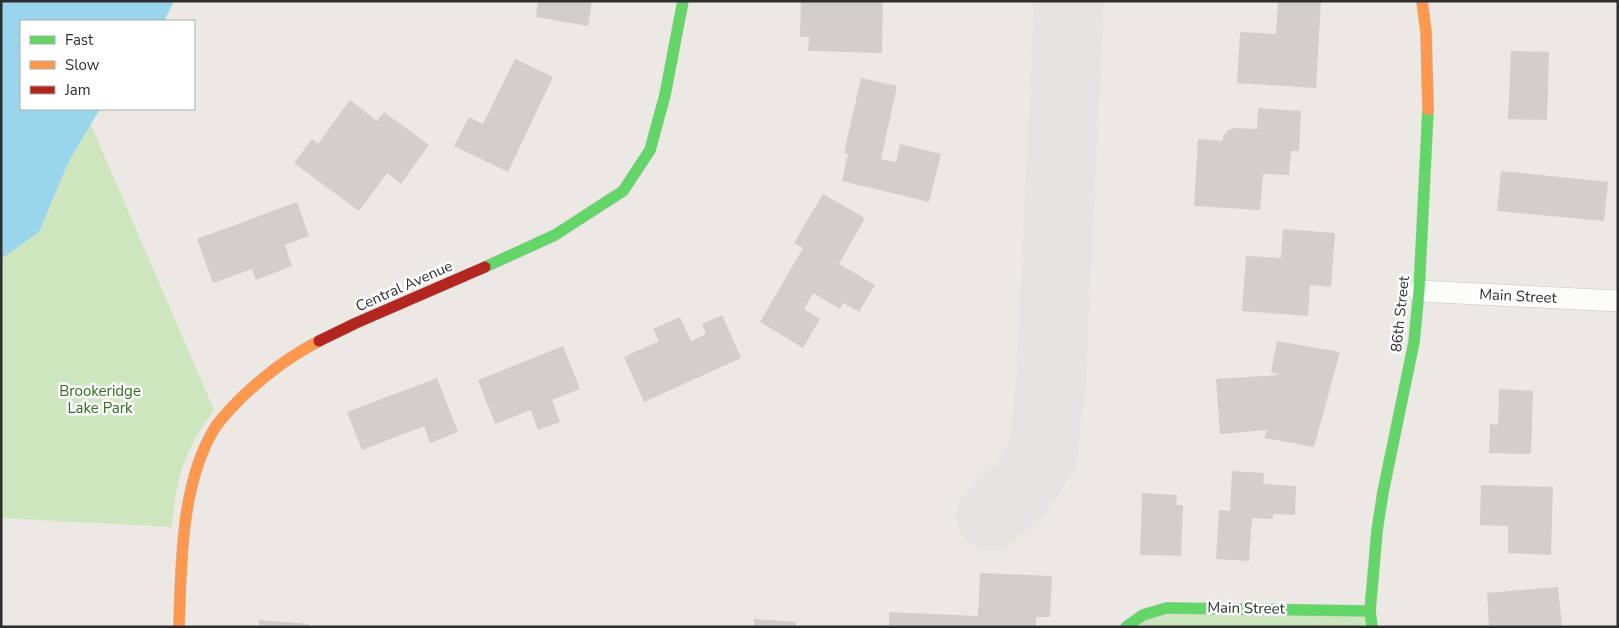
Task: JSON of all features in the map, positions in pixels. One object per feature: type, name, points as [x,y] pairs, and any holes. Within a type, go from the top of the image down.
[{"type":"street","name":"Central Avenue","points":[[179,627],[181,560],[191,488],[208,439],[217,424],[256,383],[309,346],[378,313],[541,242],[623,191],[650,150],[666,95],[683,1]]},
{"type":"street","name":"86th Street","points":[[1372,627],[1370,611],[1377,531],[1383,492],[1405,391],[1419,291],[1428,105],[1426,32],[1422,1]]},
{"type":"street","name":"Main Street","points":[[1419,291],[1618,301]]},
{"type":"street","name":"Main Street","points":[[1126,627],[1143,616],[1166,608],[1370,611]]},
{"type":"green space","name":"Brookeridge Lake Park","points":[[91,125],[214,410],[195,439],[183,465],[176,493],[172,527],[1,518],[1,259],[39,232],[68,163]]},
{"type":"green space","points":[[1370,611],[1372,627],[1126,627],[1143,615]]},
{"type":"water","points":[[1,1],[174,1],[164,20],[20,20],[20,110],[99,110],[68,163],[39,232],[1,259]]},
{"type":"building","points":[[538,1],[592,1],[588,26],[536,17]]},
{"type":"building","points":[[801,1],[883,1],[882,53],[808,51],[809,37],[800,37]]},
{"type":"building","points":[[1278,1],[1321,1],[1316,88],[1237,83],[1240,32],[1276,34]]},
{"type":"building","points":[[1511,51],[1549,52],[1547,120],[1508,119]]},
{"type":"building","points":[[515,59],[553,77],[508,172],[454,146],[469,117],[483,124]]},
{"type":"building","points":[[861,78],[897,86],[881,159],[896,162],[900,144],[941,154],[929,202],[842,181],[848,154],[844,153]]},
{"type":"building","points":[[350,100],[377,121],[384,112],[429,145],[401,184],[387,173],[359,211],[294,163],[312,139],[318,144]]},
{"type":"building","points":[[1258,108],[1301,111],[1299,151],[1291,151],[1289,175],[1263,174],[1260,210],[1194,206],[1198,139],[1222,141],[1228,130],[1234,128],[1257,129]]},
{"type":"building","points":[[1501,171],[1608,182],[1604,221],[1497,211]]},
{"type":"building","points":[[823,194],[865,218],[839,264],[875,285],[859,312],[843,303],[840,309],[813,293],[804,309],[820,319],[803,348],[760,322],[803,248],[794,243]]},
{"type":"building","points":[[297,202],[309,236],[285,245],[292,266],[256,280],[252,269],[213,283],[197,239]]},
{"type":"building","points":[[1283,229],[1335,233],[1331,287],[1310,285],[1308,316],[1242,311],[1246,256],[1281,258]]},
{"type":"building","points":[[722,315],[741,358],[644,402],[624,357],[659,341],[653,329],[680,317],[691,341],[706,334],[702,324]]},
{"type":"building","points":[[1277,341],[1340,352],[1314,447],[1264,438],[1267,430],[1220,434],[1216,379],[1280,375],[1271,372]]},
{"type":"building","points":[[563,346],[580,389],[552,400],[560,422],[538,430],[531,410],[495,424],[478,380]]},
{"type":"building","points":[[437,378],[458,432],[430,443],[424,426],[362,450],[347,412]]},
{"type":"building","points":[[1499,389],[1533,391],[1531,454],[1489,453],[1490,424],[1498,425]]},
{"type":"building","points":[[1232,471],[1264,473],[1263,484],[1296,486],[1295,515],[1273,514],[1273,519],[1252,518],[1249,561],[1216,559],[1219,510],[1230,511]]},
{"type":"building","points":[[1481,485],[1553,487],[1551,555],[1508,553],[1508,526],[1480,525]]},
{"type":"building","points":[[1142,493],[1177,495],[1176,505],[1183,505],[1181,556],[1140,555]]},
{"type":"building","points":[[980,573],[1052,576],[1050,617],[1036,617],[1036,627],[889,627],[889,612],[978,616]]},
{"type":"building","points":[[1558,587],[1562,627],[1489,627],[1487,593]]},
{"type":"building","points":[[754,619],[796,622],[796,627],[754,627]]},
{"type":"building","points":[[259,620],[309,624],[309,627],[259,627]]},
{"type":"taxiway","points":[[991,516],[1022,487],[1043,454],[1051,383],[1069,1]]},
{"type":"traffic: fast","points":[[485,267],[555,235],[623,191],[650,150],[665,95],[683,1]]},
{"type":"traffic: fast","points":[[1372,627],[1370,611],[1377,531],[1383,492],[1414,342],[1419,291],[1428,110]]},
{"type":"traffic: fast","points":[[1126,627],[1143,615],[1166,608],[1370,611]]},
{"type":"traffic: slow","points":[[1422,1],[1426,32],[1428,110]]},
{"type":"traffic: slow","points":[[179,627],[185,526],[194,476],[202,452],[218,423],[246,393],[286,361],[319,341]]},
{"type":"traffic: jam","points":[[319,341],[485,267]]}]
